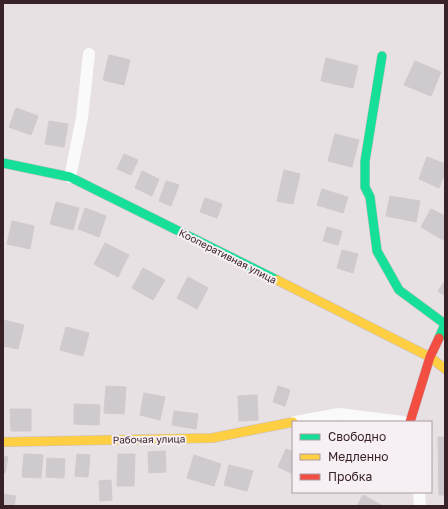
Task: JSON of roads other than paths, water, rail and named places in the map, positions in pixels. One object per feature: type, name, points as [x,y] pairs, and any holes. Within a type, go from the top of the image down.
[{"type":"street","points":[[70,178],[82,118],[89,54]]},
{"type":"street","points":[[382,56],[365,161],[366,187],[370,197],[377,251],[398,290],[445,324],[430,357],[410,421]]},
{"type":"street","name":"Кооперативная улица","points":[[3,163],[70,178],[430,357],[445,369]]},
{"type":"street","name":"Рабочая улица","points":[[300,421],[339,414],[395,421]]},
{"type":"street","name":"Рабочая улица","points":[[3,442],[212,438],[292,422]]},
{"type":"street","points":[[418,493],[420,506]]}]
